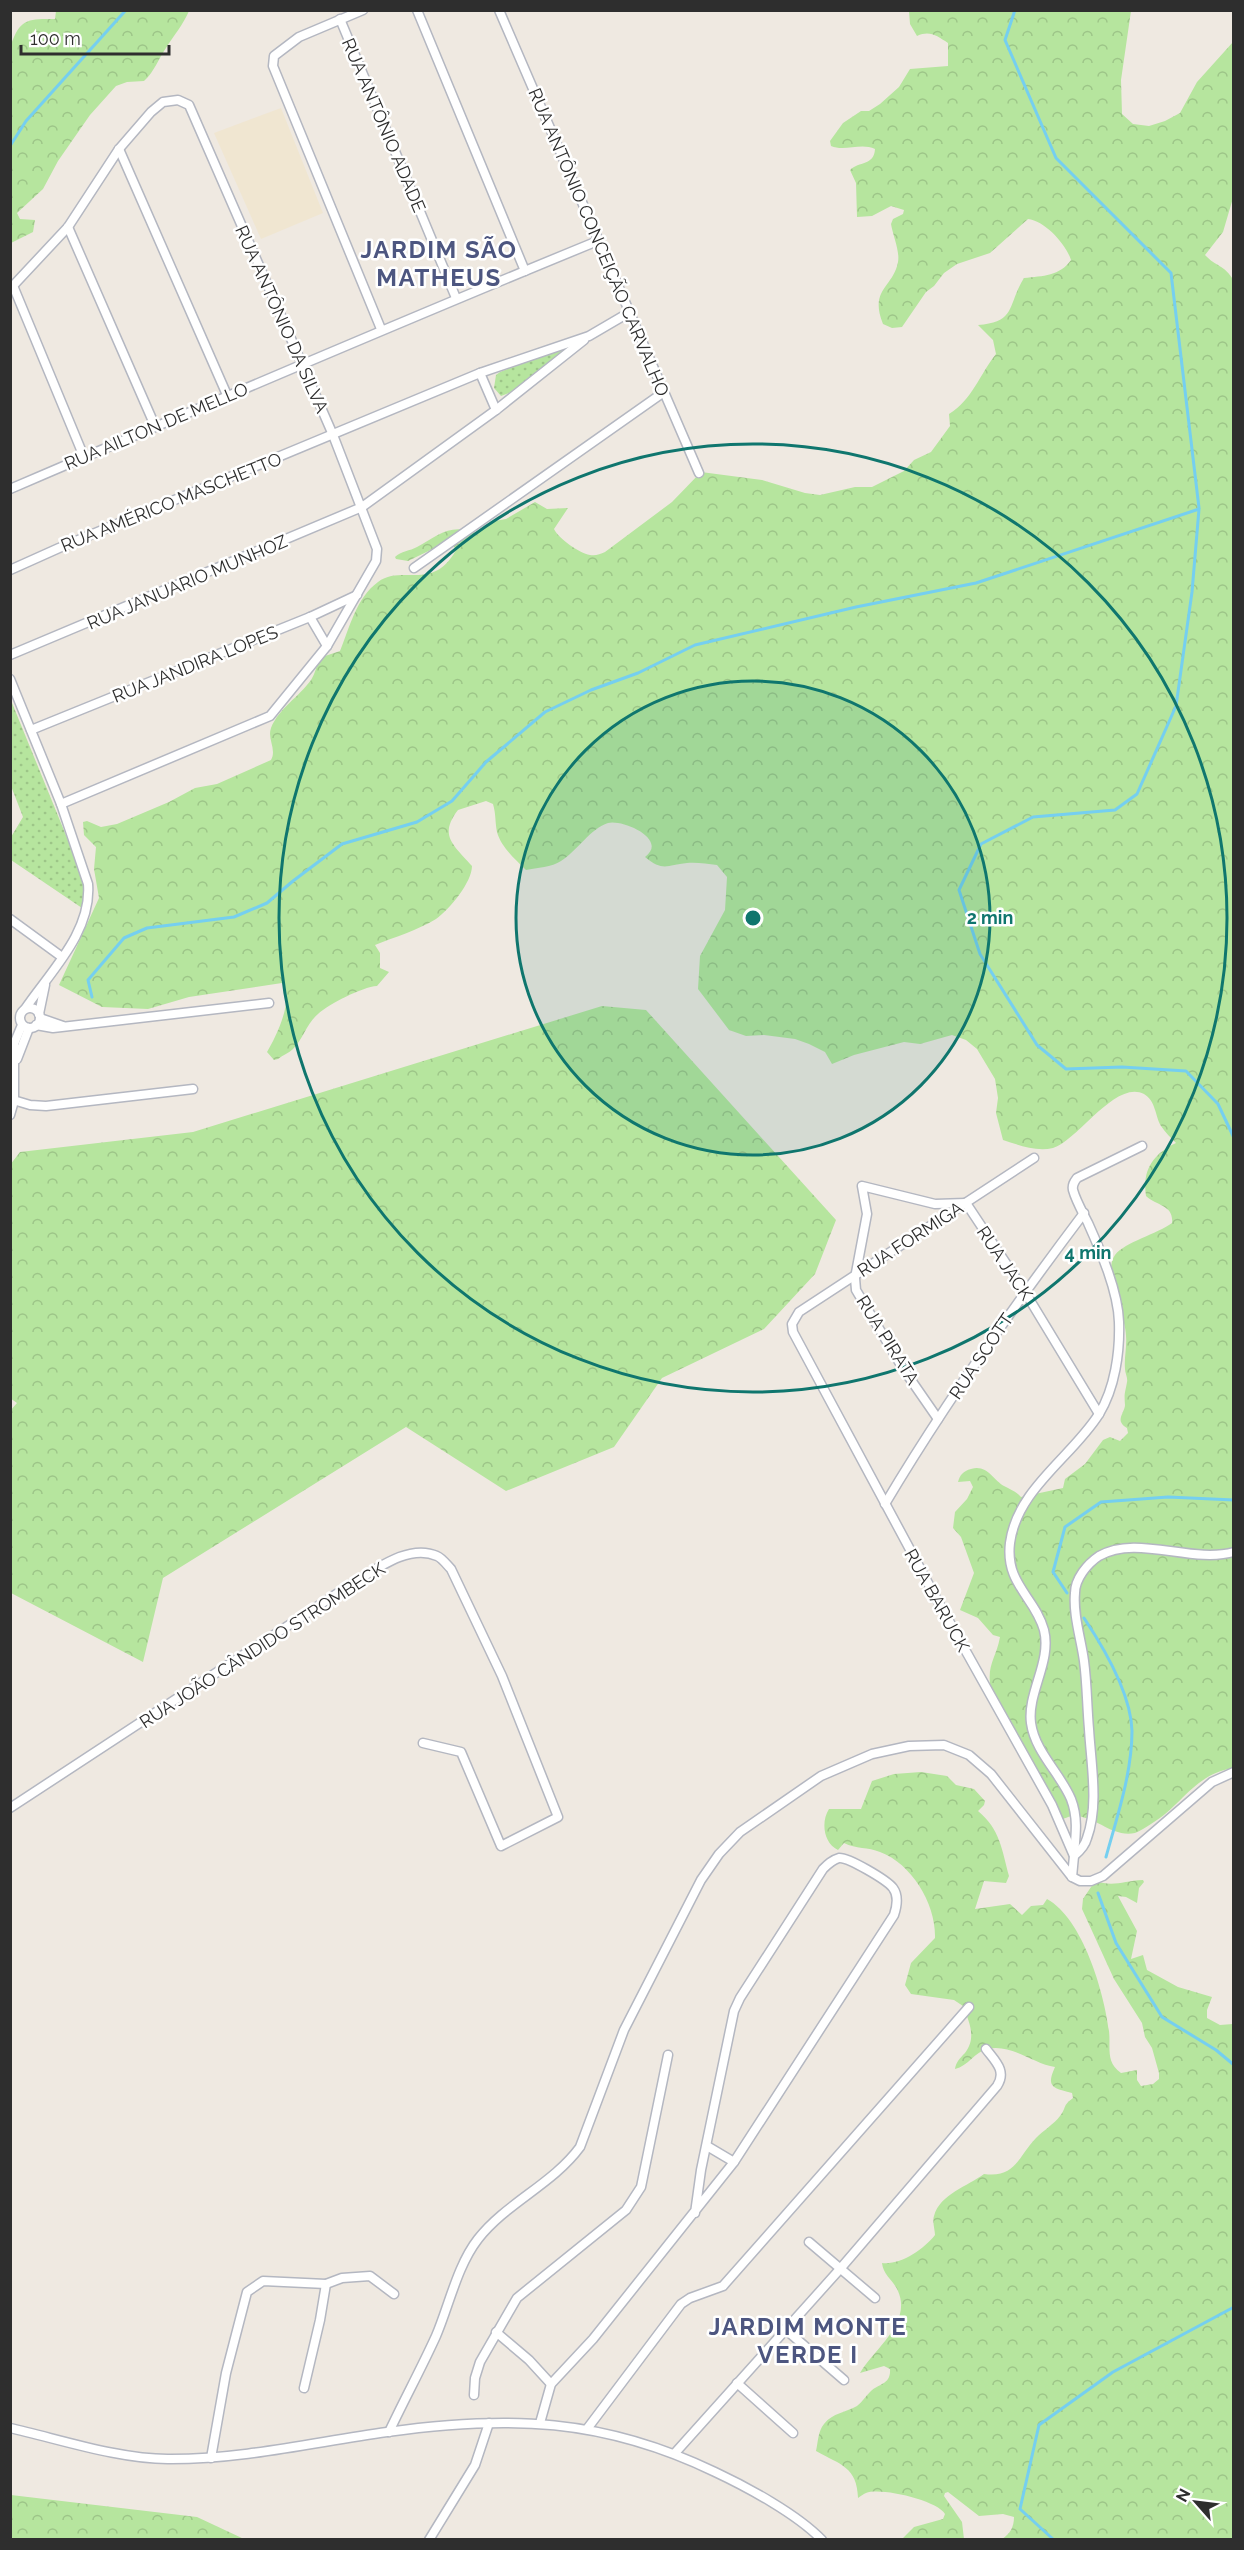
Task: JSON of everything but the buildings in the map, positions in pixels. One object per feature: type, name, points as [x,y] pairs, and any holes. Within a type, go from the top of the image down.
[{"type":"street","points":[[363,10],[299,37],[274,56],[273,66],[381,329]]},
{"type":"street","points":[[417,10],[525,271]]},
{"type":"street","name":"RUA ANTÔNIO CONCEIÇÃO CARVALHO","points":[[499,10],[699,473]]},
{"type":"street","name":"RUA ANTÔNIO ADADE","points":[[340,20],[456,298]]},
{"type":"street","name":"RUA ANTÔNIO DA SILVA","points":[[119,149],[151,112],[163,102],[178,100],[189,105],[333,435],[377,549],[376,561],[357,595]]},
{"type":"street","points":[[84,457],[12,289],[68,227],[119,149]]},
{"type":"street","points":[[119,149],[227,395]]},
{"type":"street","points":[[68,227],[155,426]]},
{"type":"street","name":"RUA AILTON DE MELLO","points":[[11,488],[302,365],[381,329],[600,240]]},
{"type":"street","points":[[589,336],[630,312]]},
{"type":"street","name":"RUA AMÉRICO MASCHETTO","points":[[10,570],[480,373],[589,336]]},
{"type":"street","name":"RUA JANUARIO MUNHOZ","points":[[10,656],[362,507],[496,410],[589,336]]},
{"type":"street","points":[[480,373],[496,410]]},
{"type":"street","points":[[414,568],[664,392]]},
{"type":"street","points":[[61,804],[270,716],[327,646],[357,595]]},
{"type":"street","name":"RUA JANDIRA LOPES","points":[[31,730],[310,617],[357,595]]},
{"type":"street","points":[[310,617],[327,646]]},
{"type":"street","points":[[10,679],[61,804],[88,884],[89,895],[84,918],[62,957],[45,984],[21,1014],[31,1022],[63,1026],[269,1003]]},
{"type":"street","points":[[10,919],[62,957]]},
{"type":"street","points":[[10,1115],[16,1062],[14,1044],[31,1022],[45,984]]},
{"type":"street","points":[[10,1035],[31,1022],[33,1009],[25,1009]]},
{"type":"street","points":[[12,1100],[46,1106],[193,1089]]},
{"type":"street","points":[[1074,1856],[1076,1832],[1071,1801],[1041,1751],[1031,1725],[1030,1712],[1042,1665],[1044,1632],[1038,1616],[1020,1590],[1014,1575],[1010,1562],[1010,1543],[1015,1526],[1027,1502],[1099,1414],[1116,1364],[1119,1320],[1107,1270],[1072,1186],[1077,1178],[1142,1146]]},
{"type":"street","name":"RUA FORMIGA","points":[[792,1324],[799,1312],[1034,1158]]},
{"type":"street","name":"RUA PIRATA","points":[[938,1419],[902,1366],[856,1290],[856,1275],[867,1214],[862,1186],[935,1204],[966,1203]]},
{"type":"street","name":"RUA JACK","points":[[966,1203],[1025,1292],[1099,1414]]},
{"type":"street","name":"RUA SCOTT","points":[[885,1504],[938,1419],[1025,1292],[1084,1213]]},
{"type":"street","name":"RUA BARUCK","points":[[792,1324],[793,1332],[885,1504],[1052,1806],[1074,1856],[1072,1877]]},
{"type":"street","points":[[1074,1856],[1087,1839],[1093,1790],[1084,1664],[1074,1593],[1077,1581],[1085,1569],[1098,1557],[1115,1550],[1133,1548],[1200,1556],[1233,1552]]},
{"type":"street","name":"RUA JOÃO CÂNDIDO STROMBECK","points":[[10,1808],[350,1585],[401,1556],[422,1552],[439,1557],[451,1569],[502,1676],[558,1817],[501,1846],[461,1752],[423,1743]]},
{"type":"street","points":[[389,2432],[435,2337],[476,2241],[489,2226],[570,2161],[580,2147],[624,2031],[701,1880],[719,1854],[740,1832],[821,1776],[847,1764],[872,1754],[909,1746],[944,1745],[969,1755],[991,1774],[1072,1877],[1080,1881],[1091,1881],[1103,1876],[1212,1782],[1233,1772]]},
{"type":"street","points":[[540,2423],[551,2384],[593,2338],[695,2213],[734,2162],[894,1915],[897,1895],[892,1886],[850,1860],[841,1858],[832,1861],[824,1869],[740,1998],[730,2024],[695,2213]]},
{"type":"street","points":[[587,2429],[681,2304],[690,2298],[723,2286],[969,2007]]},
{"type":"street","points":[[675,2453],[840,2269],[1001,2079],[999,2066],[986,2049]]},
{"type":"street","points":[[474,2395],[476,2370],[517,2298],[626,2210],[641,2187],[668,2055]]},
{"type":"street","points":[[707,2146],[734,2162]]},
{"type":"street","points":[[809,2242],[875,2298]]},
{"type":"street","points":[[211,2458],[226,2373],[247,2292],[263,2281],[326,2284],[342,2278],[370,2276],[394,2294]]},
{"type":"street","points":[[304,2388],[326,2284]]},
{"type":"street","points":[[785,2329],[844,2380]]},
{"type":"street","points":[[496,2332],[529,2360],[551,2384]]},
{"type":"street","points":[[737,2383],[793,2433]]},
{"type":"street","points":[[429,2540],[476,2465],[489,2423]]},
{"type":"street","points":[[10,2428],[123,2454],[167,2459],[211,2458],[389,2432],[489,2423],[540,2423],[587,2429],[642,2442],[675,2453],[736,2482],[808,2527],[822,2540]]},
{"type":"shaded area","points":[[281,108],[323,213],[261,239],[214,133]]},
{"type":"green space","points":[[56,11],[189,11],[148,77],[144,81],[127,82],[116,86],[90,115],[58,161],[43,189],[17,213],[20,219],[35,220],[33,232],[11,243],[11,45],[22,25],[32,20],[55,19]]},
{"type":"green space","points":[[909,11],[1131,11],[1121,80],[1122,114],[1133,124],[1149,126],[1180,113],[1197,82],[1233,42],[1233,198],[1223,232],[1205,255],[1227,271],[1234,281],[1233,1768],[1208,1777],[1145,1828],[1127,1834],[1081,1817],[1071,1816],[1060,1820],[991,1689],[991,1668],[1000,1637],[993,1635],[978,1618],[960,1610],[974,1573],[961,1537],[953,1528],[955,1512],[967,1499],[973,1487],[970,1481],[958,1482],[966,1471],[977,1468],[986,1471],[1021,1497],[1063,1488],[1065,1479],[1085,1464],[1103,1440],[1110,1437],[1120,1441],[1128,1433],[1121,1420],[1125,1407],[1127,1380],[1126,1336],[1113,1283],[1112,1262],[1115,1255],[1126,1246],[1172,1223],[1168,1209],[1146,1196],[1146,1178],[1151,1164],[1161,1152],[1176,1143],[1161,1126],[1148,1097],[1133,1092],[1121,1095],[1109,1102],[1063,1143],[1053,1148],[1034,1149],[1003,1140],[996,1113],[998,1098],[995,1079],[977,1049],[966,1040],[952,1035],[920,1044],[904,1042],[854,1055],[832,1064],[825,1052],[795,1039],[764,1035],[746,1036],[729,1030],[698,989],[700,956],[725,910],[727,877],[717,865],[687,863],[656,865],[645,857],[651,850],[648,837],[632,827],[608,823],[596,830],[567,857],[557,863],[526,870],[502,843],[497,832],[493,804],[486,801],[458,810],[449,827],[454,846],[472,866],[468,880],[454,902],[442,915],[429,923],[375,945],[380,953],[380,968],[389,972],[377,986],[355,993],[323,1010],[314,1018],[293,1049],[278,1059],[274,1060],[267,1052],[283,1018],[286,998],[282,983],[189,997],[148,1009],[102,1007],[59,985],[99,898],[94,869],[96,847],[84,835],[83,822],[87,821],[101,827],[117,824],[169,802],[195,788],[217,784],[271,760],[273,752],[270,732],[275,721],[311,680],[319,658],[340,651],[354,614],[370,589],[387,577],[428,574],[437,570],[447,563],[456,550],[447,542],[408,561],[396,559],[397,555],[452,530],[467,530],[476,533],[535,502],[547,509],[568,508],[554,529],[575,549],[596,555],[605,552],[672,502],[701,472],[762,480],[805,493],[820,495],[855,487],[872,487],[904,471],[914,460],[931,452],[950,426],[949,414],[964,402],[996,354],[993,340],[978,325],[999,320],[1005,316],[1024,278],[1056,272],[1071,260],[1065,247],[1054,234],[1041,224],[1028,219],[990,253],[957,264],[944,273],[926,292],[902,327],[892,328],[883,324],[879,312],[880,296],[892,278],[898,262],[891,224],[893,219],[903,214],[904,210],[891,206],[872,216],[857,217],[856,183],[850,170],[869,161],[875,149],[864,146],[836,148],[831,146],[830,141],[843,123],[861,111],[869,111],[880,104],[899,87],[910,69],[948,66],[948,43],[930,34],[917,36],[910,24]]},
{"type":"green space","points":[[568,345],[570,348],[566,353],[509,393],[501,396],[494,388],[496,375],[500,372]]},
{"type":"green space","points":[[10,698],[83,877],[85,893],[82,908],[11,860],[11,837],[23,817],[11,786]]},
{"type":"green space","points":[[602,1006],[646,1010],[836,1220],[815,1274],[764,1329],[662,1378],[614,1447],[506,1491],[406,1427],[163,1578],[143,1662],[11,1593],[10,1411],[17,1403],[10,1398],[10,1165],[20,1152],[193,1132]]},
{"type":"green space","points":[[921,1772],[947,1776],[956,1785],[974,1789],[985,1801],[978,1811],[996,1833],[1009,1876],[1006,1883],[984,1881],[975,1909],[1010,1904],[1022,1915],[1031,1906],[1043,1905],[1047,1899],[1060,1909],[1071,1923],[1081,1939],[1097,1977],[1109,2031],[1111,2059],[1116,2069],[1121,2073],[1137,2070],[1137,2080],[1141,2086],[1153,2084],[1159,2079],[1152,2048],[1145,2037],[1142,2023],[1114,1979],[1082,1909],[1083,1899],[1095,1881],[1113,1884],[1143,1880],[1139,1888],[1137,1903],[1126,1897],[1118,1896],[1137,1931],[1131,1959],[1143,1955],[1147,1970],[1178,1987],[1212,1997],[1207,2010],[1207,2018],[1220,2025],[1233,2024],[1233,2539],[1002,2539],[1011,2530],[1014,2517],[1003,2514],[979,2516],[948,2492],[944,2496],[962,2522],[964,2539],[902,2539],[914,2527],[943,2519],[945,2514],[931,2504],[895,2493],[865,2493],[858,2498],[855,2480],[851,2473],[816,2451],[820,2430],[827,2420],[857,2406],[873,2389],[889,2378],[890,2369],[884,2366],[860,2373],[890,2335],[900,2314],[901,2303],[898,2291],[884,2271],[882,2263],[897,2262],[924,2246],[935,2235],[933,2218],[937,2208],[948,2196],[984,2174],[1003,2173],[1010,2170],[1036,2138],[1058,2119],[1073,2098],[1072,2093],[1055,2088],[1051,2083],[1055,2067],[1005,2049],[987,2049],[955,2069],[971,2041],[971,2030],[963,2006],[954,2000],[911,1994],[905,1985],[911,1963],[935,1938],[931,1912],[920,1887],[912,1876],[892,1858],[876,1850],[844,1843],[838,1850],[826,1837],[824,1825],[829,1809],[861,1809],[872,1781],[894,1774]]},
{"type":"green space","points":[[11,2495],[197,2517],[244,2539],[11,2539]]},
{"type":"waterway","points":[[10,146],[26,121],[126,10]]},
{"type":"waterway","points":[[1015,10],[1005,40],[1056,158],[1171,273],[1199,508]]},
{"type":"waterway","points":[[92,997],[88,980],[124,938],[147,928],[234,917],[267,903],[342,844],[417,822],[452,801],[486,762],[545,712],[591,690],[638,673],[695,645],[856,607],[976,583],[1199,509],[1192,592],[1176,706],[1137,794],[1115,810],[1033,817],[981,844],[959,890],[980,954],[1037,1045],[1066,1069],[1122,1067],[1186,1071],[1218,1104],[1234,1138]]},
{"type":"waterway","points":[[1067,1593],[1053,1572],[1065,1527],[1101,1502],[1168,1497],[1234,1500]]},
{"type":"waterway","points":[[1084,1618],[1108,1657],[1122,1686],[1132,1731],[1127,1779],[1106,1857]]},
{"type":"waterway","points":[[1098,1893],[1116,1943],[1162,2017],[1216,2050],[1234,2065]]},
{"type":"waterway","points":[[1054,2540],[1020,2509],[1039,2425],[1113,2372],[1234,2307]]},
{"type":"district","name":"JARDIM SÃO MATHEUS","points":[[439,263]]},
{"type":"district","name":"JARDIM MONTE VERDE I","points":[[808,2340]]}]
